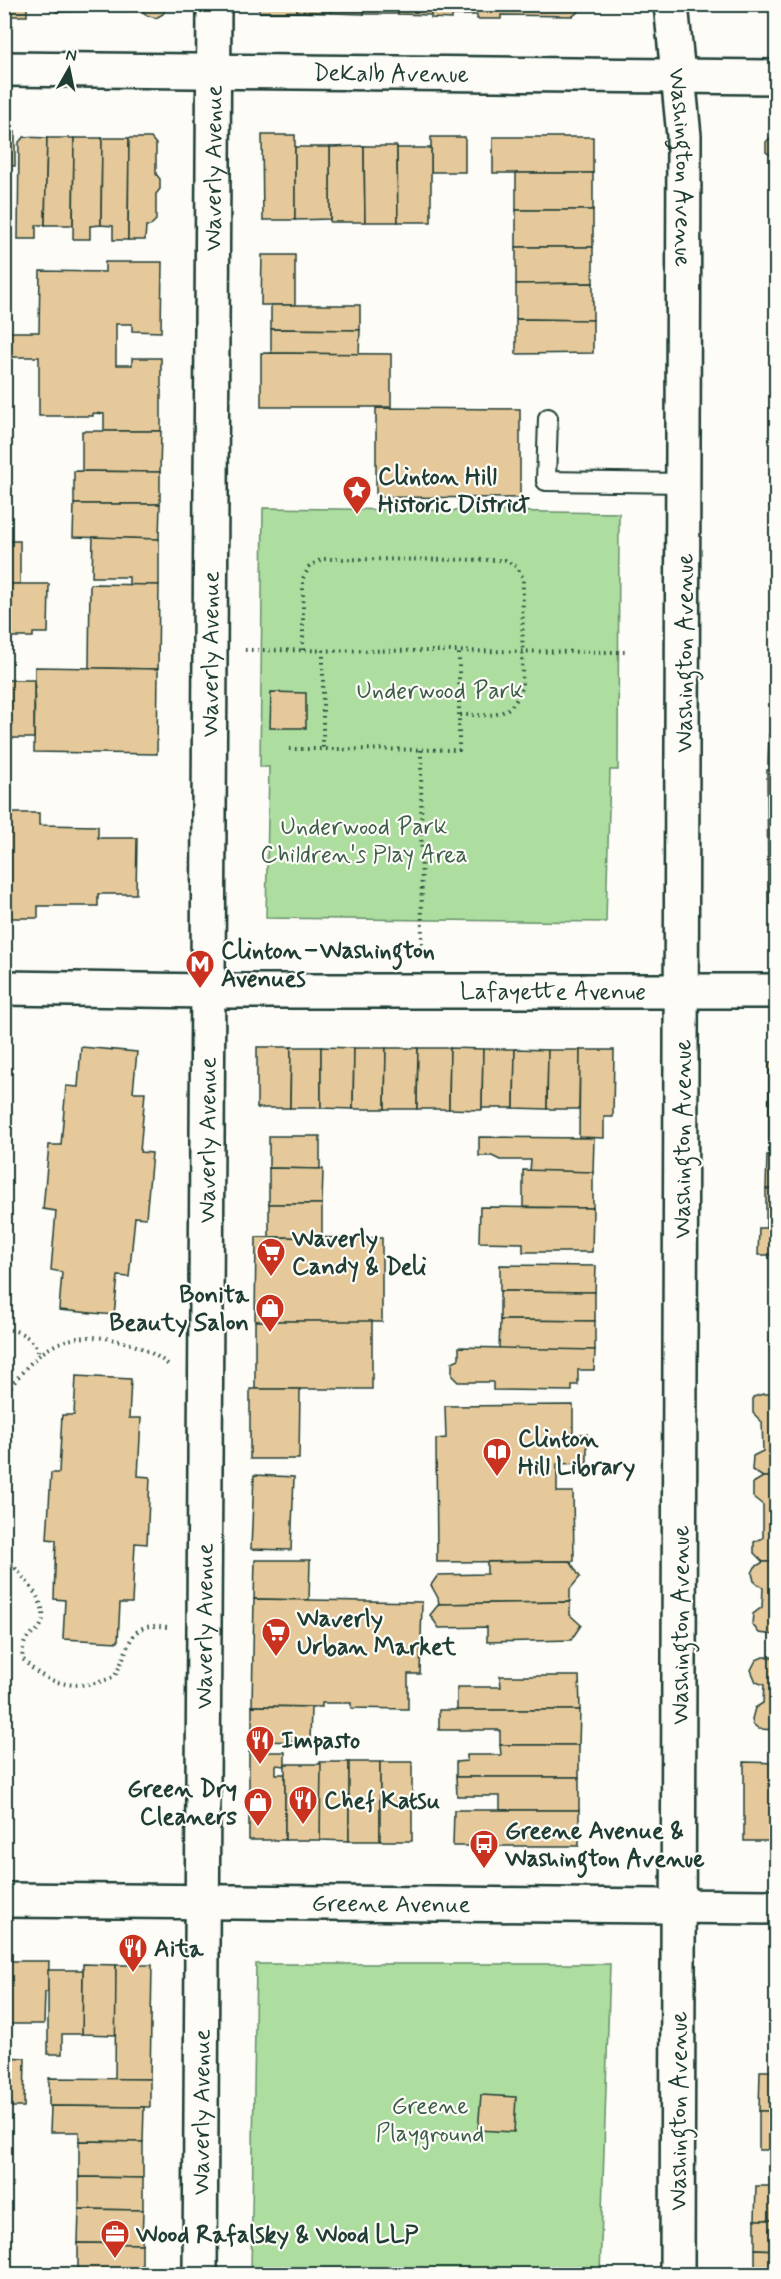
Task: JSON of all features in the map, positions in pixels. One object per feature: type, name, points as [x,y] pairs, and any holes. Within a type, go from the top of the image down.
[{"type":"main road","name":"Waverly Avenue","points":[[200,2274],[214,4]]},
{"type":"main road","name":"Washington Avenue","points":[[671,4],[684,136],[677,2274]]},
{"type":"main road","name":"DeKalb Avenue","points":[[4,69],[777,77]]},
{"type":"main road","name":"Lafayette Avenue","points":[[4,988],[208,991],[777,992]]},
{"type":"main road","name":"Greene Avenue","points":[[4,1900],[777,1907]]},
{"type":"lane","points":[[548,418],[546,481],[684,483]]},
{"type":"path","points":[[303,650],[303,578],[310,566],[322,559],[505,560],[517,567],[523,578],[522,688],[516,704],[501,714],[458,715]]},
{"type":"path","points":[[244,650],[628,652]]},
{"type":"path","points":[[323,650],[323,749]]},
{"type":"path","points":[[289,750],[459,750],[459,651]]},
{"type":"path","points":[[421,750],[423,991]]},
{"type":"path","points":[[4,1085],[7,1029]]},
{"type":"path","points":[[4,1245],[7,1254],[4,1280]]},
{"type":"path","points":[[4,1329],[12,1329],[34,1342],[38,1346],[39,1356]]},
{"type":"path","points":[[4,1397],[14,1382],[39,1356],[59,1342],[86,1335],[131,1343],[169,1364],[177,1373]]},
{"type":"path","points":[[4,1554],[38,1598],[45,1611],[38,1631],[27,1637],[23,1646],[22,1658],[34,1671],[54,1682],[99,1683],[114,1677],[137,1630],[145,1626],[167,1627]]},
{"type":"path","points":[[4,1575],[14,1567]]},
{"type":"green space","name":"Underwood Park","points":[[263,508],[619,513],[618,770],[610,770],[606,922],[266,918],[269,767],[260,767]]},
{"type":"green space","name":"Greene Playground","points":[[256,1964],[610,1964],[600,2274],[251,2274]]},
{"type":"building","points":[[4,4],[27,4],[27,16],[4,16]]},
{"type":"building","points":[[56,4],[93,4],[93,11],[56,12]]},
{"type":"building","points":[[93,4],[125,4],[125,11],[93,11]]},
{"type":"building","points":[[125,4],[167,4],[167,6],[163,14],[156,18],[146,15],[142,10],[125,11]]},
{"type":"building","points":[[259,4],[297,4],[297,12],[259,12]]},
{"type":"building","points":[[297,4],[331,4],[331,13],[297,12]]},
{"type":"building","points":[[331,4],[364,4],[364,14],[331,13]]},
{"type":"building","points":[[364,4],[398,4],[398,14],[364,14]]},
{"type":"building","points":[[398,4],[431,4],[431,15],[398,14]]},
{"type":"building","points":[[431,4],[580,4],[579,11],[573,16],[501,15],[501,19],[477,19],[477,15],[452,15],[452,19],[431,18]]},
{"type":"building","points":[[4,132],[15,132],[15,166],[4,165]]},
{"type":"building","points":[[776,134],[776,159],[766,152],[766,142]]},
{"type":"building","points":[[262,135],[295,135],[295,220],[263,220]]},
{"type":"building","points":[[24,137],[47,138],[45,225],[36,225],[36,239],[18,239],[19,142]]},
{"type":"building","points":[[431,137],[465,137],[465,172],[431,172]]},
{"type":"building","points":[[493,137],[593,137],[593,173],[493,173]]},
{"type":"building","points":[[47,138],[74,138],[73,225],[45,225]]},
{"type":"building","points":[[74,138],[102,138],[101,225],[90,226],[90,239],[73,239]]},
{"type":"building","points":[[102,138],[129,138],[128,240],[113,240],[113,226],[101,225]]},
{"type":"building","points":[[129,138],[151,138],[156,144],[156,174],[160,179],[160,189],[156,194],[156,220],[150,226],[146,226],[145,240],[128,240]]},
{"type":"building","points":[[364,146],[365,222],[330,222],[330,147]]},
{"type":"building","points":[[364,146],[397,146],[398,222],[365,222]]},
{"type":"building","points":[[295,147],[330,147],[330,219],[295,220]]},
{"type":"building","points":[[397,148],[431,148],[431,222],[398,222]]},
{"type":"building","points":[[774,167],[776,167],[776,215],[774,215]]},
{"type":"building","points":[[516,173],[593,173],[593,210],[516,210]]},
{"type":"building","points":[[516,210],[593,210],[593,247],[516,247]]},
{"type":"building","points":[[516,247],[593,247],[593,283],[516,284]]},
{"type":"building","points":[[262,255],[295,255],[295,305],[261,305]]},
{"type":"building","points":[[105,262],[162,262],[161,332],[132,331],[132,324],[116,324],[116,365],[132,365],[132,358],[161,358],[161,431],[104,431],[104,414],[39,416],[39,357],[4,357],[4,332],[39,332],[40,271],[105,272]]},
{"type":"building","points":[[593,283],[593,320],[516,319],[516,284]]},
{"type":"building","points":[[271,305],[360,305],[360,330],[271,329]]},
{"type":"building","points":[[516,319],[593,320],[593,353],[516,354]]},
{"type":"building","points":[[271,329],[360,330],[359,354],[271,353]]},
{"type":"building","points":[[261,353],[391,354],[391,407],[261,407]]},
{"type":"building","points":[[376,408],[520,409],[520,498],[376,497]]},
{"type":"building","points":[[82,431],[161,431],[160,472],[82,471]]},
{"type":"building","points":[[74,471],[160,472],[160,504],[74,504]]},
{"type":"building","points":[[74,504],[160,504],[159,539],[73,537]]},
{"type":"building","points":[[93,537],[159,539],[159,585],[129,585],[129,577],[92,577]]},
{"type":"building","points":[[4,541],[20,541],[20,584],[4,584]]},
{"type":"building","points":[[4,584],[49,584],[48,633],[33,633],[33,637],[4,637]]},
{"type":"building","points":[[90,584],[159,585],[158,669],[89,668]]},
{"type":"building","points":[[35,667],[158,669],[157,754],[34,752]]},
{"type":"building","points":[[4,680],[34,680],[34,738],[4,738]]},
{"type":"building","points":[[271,692],[306,693],[306,728],[270,728]]},
{"type":"building","points":[[769,734],[776,734],[776,764],[768,764]]},
{"type":"building","points":[[767,770],[776,770],[776,901],[768,902]]},
{"type":"building","points":[[4,813],[39,813],[39,825],[98,826],[98,838],[137,838],[136,894],[98,894],[98,906],[38,906],[38,918],[4,918]]},
{"type":"building","points":[[81,1047],[137,1052],[133,1092],[145,1092],[140,1152],[152,1153],[146,1218],[135,1217],[129,1277],[118,1276],[114,1315],[59,1310],[62,1272],[51,1270],[56,1211],[43,1209],[49,1145],[61,1145],[66,1086],[78,1087]]},
{"type":"building","points":[[257,1047],[291,1047],[290,1108],[257,1108]]},
{"type":"building","points":[[291,1047],[321,1047],[321,1108],[290,1108]]},
{"type":"building","points":[[321,1047],[354,1048],[353,1109],[321,1108]]},
{"type":"building","points":[[354,1048],[386,1048],[385,1109],[353,1109]]},
{"type":"building","points":[[386,1048],[418,1048],[417,1109],[385,1109]]},
{"type":"building","points":[[418,1048],[450,1048],[449,1109],[417,1109]]},
{"type":"building","points":[[450,1048],[483,1049],[482,1110],[449,1109]]},
{"type":"building","points":[[483,1049],[515,1049],[514,1108],[482,1108]]},
{"type":"building","points":[[515,1049],[548,1050],[547,1109],[514,1108]]},
{"type":"building","points":[[548,1050],[580,1050],[579,1109],[547,1109]]},
{"type":"building","points":[[580,1050],[614,1050],[613,1117],[604,1117],[604,1138],[579,1137]]},
{"type":"building","points":[[769,1062],[776,1062],[776,1103],[769,1103]]},
{"type":"building","points":[[769,1103],[776,1103],[776,1143],[769,1143]]},
{"type":"building","points":[[269,1136],[320,1136],[320,1169],[269,1168]]},
{"type":"building","points":[[479,1137],[594,1138],[593,1172],[530,1171],[531,1160],[500,1160],[492,1156],[479,1156]]},
{"type":"building","points":[[767,1155],[776,1155],[776,1189],[766,1189]]},
{"type":"building","points":[[269,1168],[323,1169],[322,1204],[269,1204]]},
{"type":"building","points":[[523,1170],[593,1172],[593,1208],[523,1207]]},
{"type":"building","points":[[766,1189],[776,1189],[776,1228],[766,1228]]},
{"type":"building","points":[[269,1204],[322,1204],[322,1238],[269,1237]]},
{"type":"building","points":[[480,1207],[593,1208],[592,1252],[523,1252],[523,1243],[479,1242]]},
{"type":"building","points":[[759,1228],[776,1228],[776,1255],[758,1255]]},
{"type":"building","points":[[256,1237],[382,1238],[382,1322],[255,1321]]},
{"type":"building","points":[[500,1265],[596,1266],[595,1292],[500,1291]]},
{"type":"building","points":[[773,1266],[776,1266],[776,1302],[773,1302]]},
{"type":"building","points":[[500,1291],[595,1292],[595,1321],[500,1320]]},
{"type":"building","points":[[771,1313],[776,1313],[776,1354],[770,1354]]},
{"type":"building","points":[[500,1320],[595,1321],[595,1350],[499,1350]]},
{"type":"building","points":[[255,1321],[372,1321],[372,1389],[255,1389]]},
{"type":"building","points":[[459,1347],[595,1350],[594,1370],[578,1370],[578,1385],[572,1385],[572,1391],[493,1390],[493,1382],[458,1382],[452,1376],[452,1362],[459,1359]]},
{"type":"building","points":[[76,1376],[131,1379],[129,1418],[141,1418],[138,1476],[150,1477],[147,1544],[135,1543],[132,1603],[120,1603],[118,1642],[63,1639],[65,1600],[54,1599],[56,1540],[47,1539],[51,1473],[59,1473],[62,1415],[74,1415]]},
{"type":"building","points":[[250,1389],[300,1389],[299,1459],[250,1459]]},
{"type":"building","points":[[776,1394],[776,1477],[763,1477],[752,1470],[753,1456],[763,1451],[762,1422],[753,1413],[753,1397]]},
{"type":"building","name":"Clinton Hill Library","points":[[573,1405],[573,1434],[587,1434],[587,1463],[557,1464],[557,1492],[573,1492],[574,1561],[437,1562],[436,1439],[446,1438],[445,1406]]},
{"type":"building","points":[[254,1475],[294,1477],[291,1550],[251,1549]]},
{"type":"building","points":[[763,1477],[776,1477],[776,1562],[763,1562],[754,1553],[754,1542],[763,1538],[763,1505],[753,1497],[753,1483]]},
{"type":"building","points":[[255,1560],[310,1560],[309,1600],[254,1599]]},
{"type":"building","points":[[570,1561],[580,1577],[570,1589],[570,1602],[439,1604],[431,1585],[438,1575],[487,1574],[487,1562]]},
{"type":"building","points":[[763,1562],[776,1562],[776,1635],[759,1633],[752,1624],[753,1614],[762,1607],[763,1588],[754,1581],[752,1573],[755,1567]]},
{"type":"building","points":[[254,1599],[422,1602],[420,1674],[408,1674],[408,1709],[351,1708],[351,1703],[322,1703],[322,1707],[252,1706]]},
{"type":"building","points":[[570,1602],[570,1615],[581,1625],[571,1640],[487,1642],[487,1627],[439,1628],[430,1615],[439,1604]]},
{"type":"building","points":[[763,1657],[776,1657],[776,1730],[759,1729],[753,1724],[752,1719],[755,1708],[763,1703],[764,1685],[756,1682],[751,1670],[756,1660]]},
{"type":"building","points":[[500,1676],[579,1676],[580,1710],[457,1710],[457,1687],[501,1687]]},
{"type":"building","points":[[252,1706],[311,1707],[310,1742],[252,1741]]},
{"type":"building","points":[[439,1710],[580,1710],[579,1745],[500,1745],[500,1730],[439,1730]]},
{"type":"building","points":[[500,1745],[579,1745],[579,1777],[456,1777],[456,1762],[467,1761],[467,1755],[501,1755]]},
{"type":"building","points":[[249,1752],[285,1752],[285,1766],[276,1765],[276,1774],[285,1774],[285,1840],[249,1840]]},
{"type":"building","points":[[320,1762],[349,1762],[349,1841],[320,1840]]},
{"type":"building","points":[[349,1762],[380,1762],[380,1841],[349,1841]]},
{"type":"building","points":[[380,1762],[412,1762],[412,1841],[380,1841]]},
{"type":"building","points":[[744,1762],[776,1763],[776,1841],[744,1841]]},
{"type":"building","points":[[285,1764],[321,1764],[320,1840],[285,1840]]},
{"type":"building","points":[[456,1777],[579,1777],[579,1810],[500,1810],[500,1796],[457,1796]]},
{"type":"building","points":[[454,1810],[579,1810],[579,1846],[453,1846]]},
{"type":"building","points":[[4,1961],[49,1961],[44,2024],[4,2024]]},
{"type":"building","points":[[83,1964],[116,1965],[116,2035],[82,2034]]},
{"type":"building","points":[[116,1965],[152,1965],[150,2079],[115,2079]]},
{"type":"building","points":[[48,1970],[83,1970],[82,2034],[62,2034],[62,2054],[48,2054]]},
{"type":"building","points":[[4,2057],[25,2058],[24,2107],[4,2107]]},
{"type":"building","points":[[760,2071],[776,2071],[776,2111],[759,2111]]},
{"type":"building","points":[[49,2078],[150,2079],[150,2107],[49,2106]]},
{"type":"building","points":[[481,2095],[516,2097],[514,2132],[478,2130]]},
{"type":"building","points":[[51,2106],[144,2107],[143,2142],[79,2141],[79,2132],[50,2132]]},
{"type":"building","points":[[759,2111],[776,2111],[776,2150],[759,2150]]},
{"type":"building","points":[[79,2141],[143,2142],[143,2178],[79,2177]]},
{"type":"building","points":[[79,2177],[143,2178],[143,2210],[79,2209]]},
{"type":"building","points":[[756,2186],[776,2186],[776,2220],[755,2220]]},
{"type":"building","points":[[79,2209],[143,2210],[142,2244],[78,2243]]},
{"type":"building","points":[[755,2220],[776,2220],[776,2250],[755,2249]]},
{"type":"building","points":[[78,2243],[142,2244],[142,2274],[78,2274]]},
{"type":"building","points":[[755,2249],[776,2250],[776,2274],[755,2274]]},
{"type":"place","name":"Clinton Hill Historic District","points":[[357,516]]},
{"type":"place","name":"Clinton–Washington Avenues","points":[[200,990]]},
{"type":"place","name":"Waverly Candy & Deli","points":[[271,1278]]},
{"type":"place","name":"Bonita Beauty Salon","points":[[270,1334]]},
{"type":"place","name":"Clinton Hill Library","points":[[497,1478]]},
{"type":"place","name":"Waverly Urban Market","points":[[276,1658]]},
{"type":"place","name":"Impasto","points":[[260,1766]]},
{"type":"place","name":"Chef Katsu","points":[[303,1826]]},
{"type":"place","name":"Green Dry Cleaners","points":[[258,1828]]},
{"type":"place","name":"Greene Avenue & Washington Avenue","points":[[484,1870]]},
{"type":"place","name":"Aita","points":[[133,1974]]},
{"type":"place","name":"Wood Rafalsky & Wood LLP","points":[[115,2260]]},
{"type":"park label","name":"Underwood Park Children's Play Area","points":[[364,840]]}]
